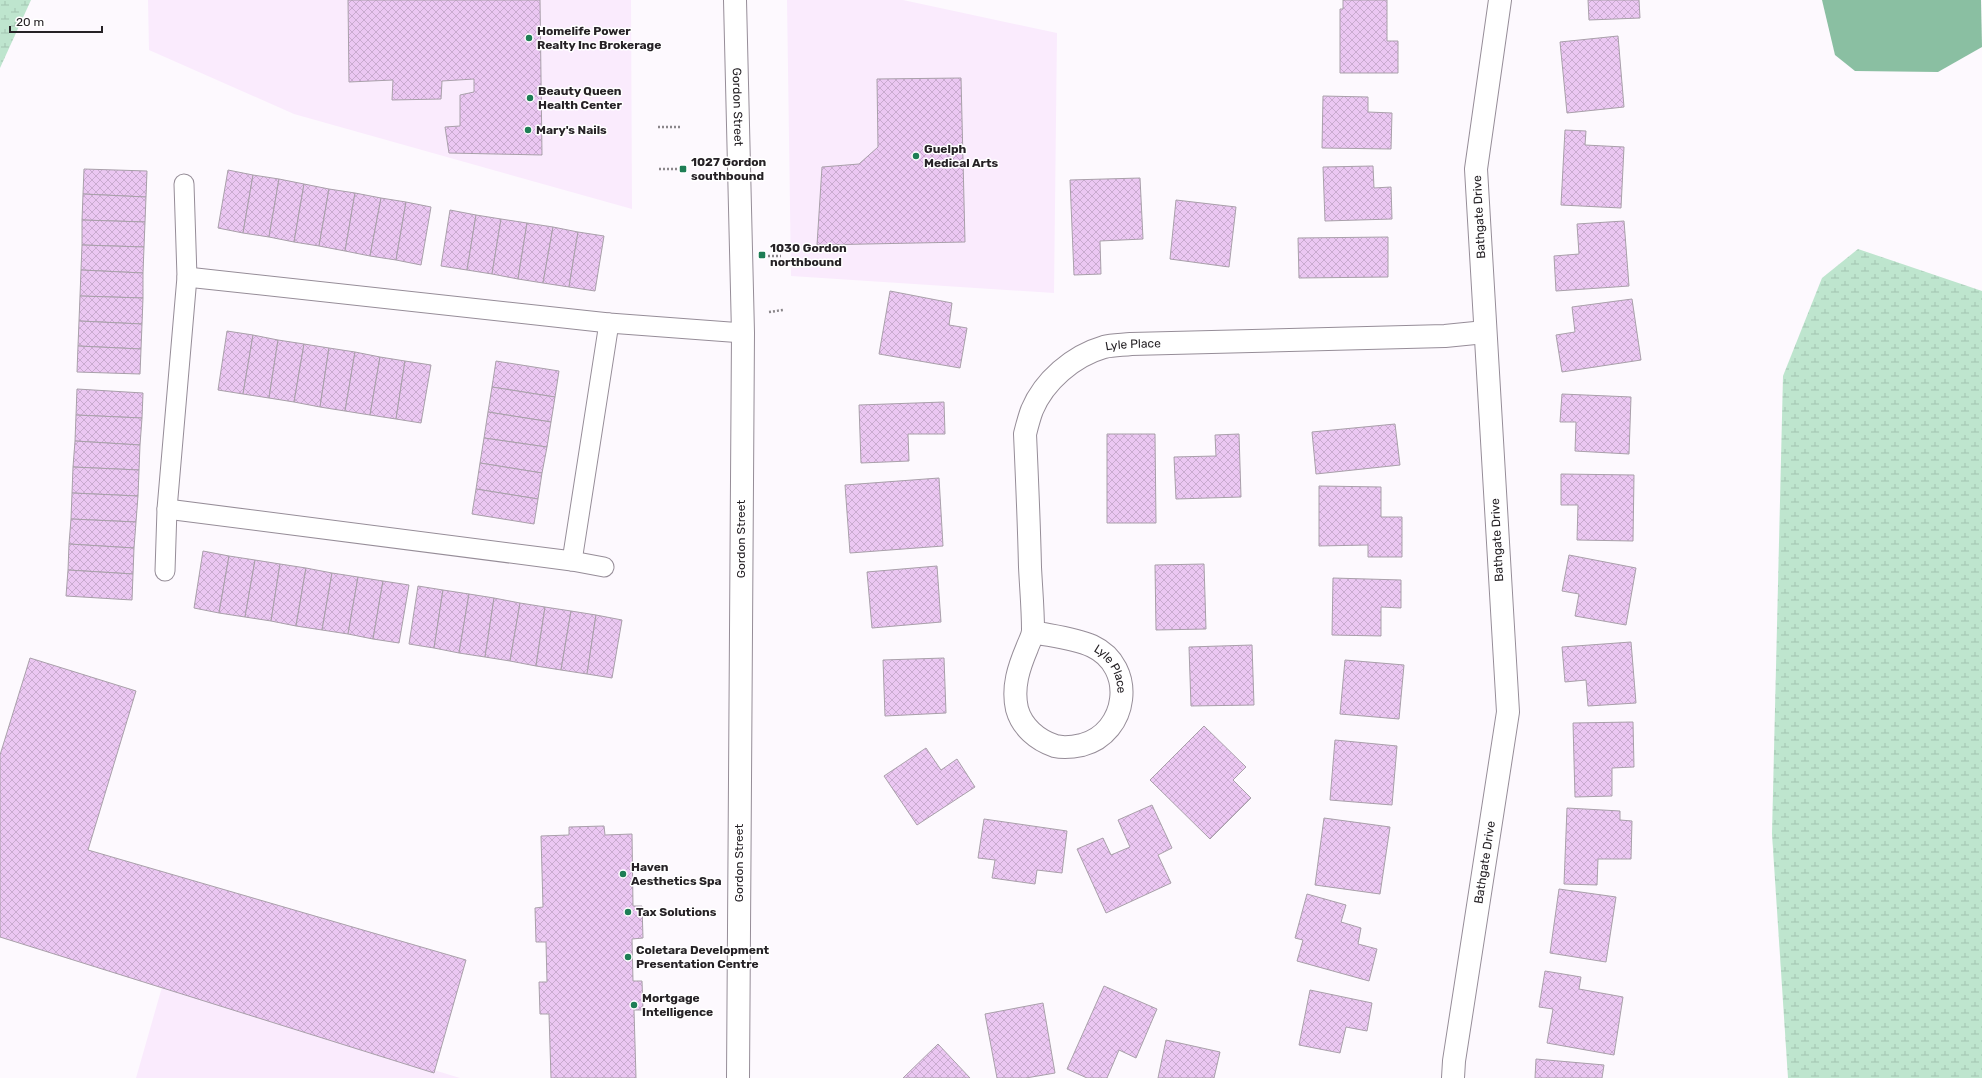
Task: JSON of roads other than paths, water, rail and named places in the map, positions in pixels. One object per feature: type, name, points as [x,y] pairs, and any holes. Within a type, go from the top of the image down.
[{"type":"street","name":"Gordon Street","points":[[735,0],[743,333],[738,1078]]},
{"type":"street","name":"Bathgate Drive","points":[[1453,1078],[1454,1061],[1508,712],[1476,169],[1500,0]]},
{"type":"street","name":"Lyle Place","points":[[1033,632],[1092,646],[1106,656],[1116,670],[1122,687],[1121,704],[1116,720],[1105,733],[1091,743],[1074,747],[1056,746],[1039,738],[1026,726],[1018,710],[1015,691],[1018,674],[1033,632],[1025,434],[1032,410],[1045,388],[1062,370],[1082,355],[1105,347],[1131,344],[1445,336],[1485,332]]},
{"type":"lane","points":[[165,572],[167,509],[187,277],[184,184]]},
{"type":"lane","points":[[187,277],[609,323],[743,333]]},
{"type":"lane","points":[[572,561],[609,323]]},
{"type":"lane","points":[[167,509],[572,561],[604,567]]},
{"type":"place","name":"Homelife Power Realty Inc Brokerage","points":[[529,38]]},
{"type":"place","name":"Beauty Queen Health Center","points":[[530,98]]},
{"type":"place","name":"Mary's Nails","points":[[528,130]]},
{"type":"place","name":"Guelph Medical Arts","points":[[916,156]]},
{"type":"place","name":"1027 Gordon southbound","points":[[683,169]]},
{"type":"place","name":"1030 Gordon northbound","points":[[762,255]]},
{"type":"place","name":"Haven Aesthetics Spa","points":[[623,874]]},
{"type":"place","name":"Tax Solutions","points":[[628,912]]},
{"type":"place","name":"Coletara Development Presentation Centre","points":[[628,957]]},
{"type":"place","name":"Mortgage Intelligence","points":[[634,1005]]}]
